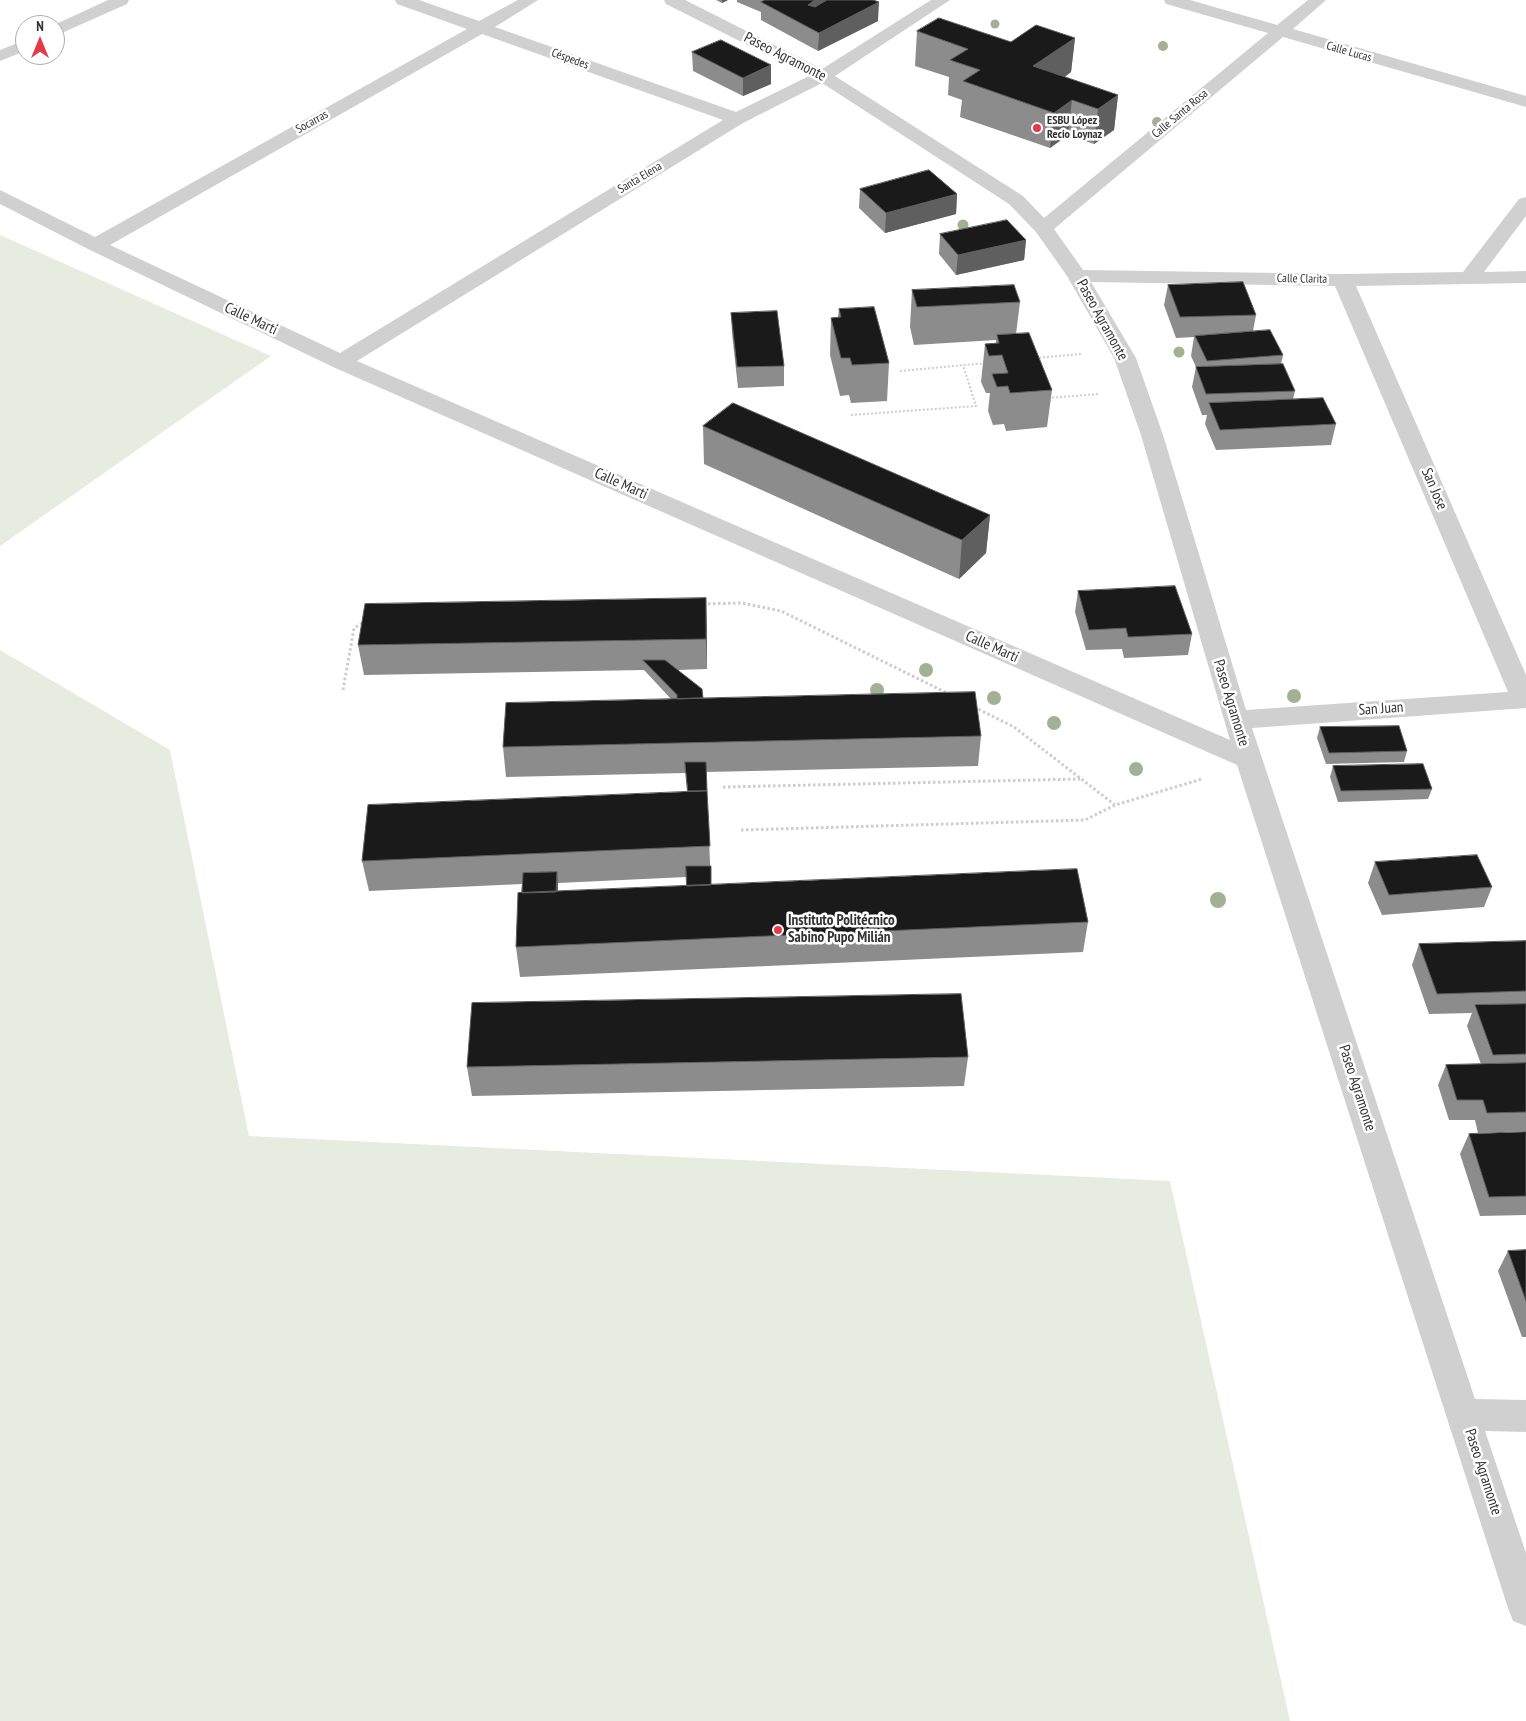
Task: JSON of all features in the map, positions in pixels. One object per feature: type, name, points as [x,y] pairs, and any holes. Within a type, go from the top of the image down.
[{"type":"street","points":[[65,26],[121,0]]},
{"type":"street","name":"Céspedes","points":[[403,0],[737,119]]},
{"type":"street","name":"Socarras","points":[[95,245],[479,27],[530,0]]},
{"type":"street","name":"Paseo Agramonte","points":[[672,0],[823,76],[1016,200],[1042,228],[1077,276],[1120,350],[1155,444],[1250,766],[1465,1416],[1526,1608]]},
{"type":"street","name":"Santa Elena","points":[[341,362],[737,119],[823,76],[942,0]]},
{"type":"street","name":"Calle Lucas","points":[[1172,0],[1526,102]]},
{"type":"street","name":"Calle Santa Rosa","points":[[1042,228],[1318,0]]},
{"type":"street","points":[[0,56],[15,49]]},
{"type":"street","name":"Calle Marti","points":[[0,196],[95,245],[341,362],[1250,766]]},
{"type":"street","points":[[1470,276],[1526,203]]},
{"type":"street","name":"Calle Clarita","points":[[1077,276],[1343,280],[1470,276],[1526,277]]},
{"type":"street","name":"San Jose","points":[[1343,280],[1525,699]]},
{"type":"street","name":"San Juan","points":[[1236,720],[1525,699]]},
{"type":"street","points":[[1465,1416],[1526,1416]]},
{"type":"path","points":[[1032,358],[1120,350]]},
{"type":"path","points":[[900,371],[992,362]]},
{"type":"path","points":[[850,415],[976,406],[963,365]]},
{"type":"path","points":[[1047,398],[1136,391]]},
{"type":"path","points":[[693,604],[742,603],[781,611],[954,697]]},
{"type":"path","points":[[343,690],[354,628],[370,619]]},
{"type":"path","points":[[971,705],[1014,727],[1115,805]]},
{"type":"path","points":[[740,830],[1085,820],[1115,805],[1250,766]]},
{"type":"path","points":[[723,787],[1082,778]]},
{"type":"shaded area","points":[[0,235],[271,356],[0,546]]},
{"type":"shaded area","points":[[0,650],[170,750],[249,1136],[1170,1181],[1290,1721],[0,1721]]},
{"type":"building","points":[[765,0],[815,0],[808,5],[815,7],[827,0],[873,0],[879,2],[819,33],[761,2]]},
{"type":"building","points":[[939,18],[1011,42],[1036,25],[1075,38],[1033,66],[1118,95],[1098,109],[1072,100],[1054,113],[963,81],[980,70],[950,60],[968,49],[917,31]]},
{"type":"building","points":[[721,40],[771,65],[743,78],[692,52]]},
{"type":"building","points":[[929,170],[957,194],[886,213],[860,189]]},
{"type":"building","points":[[1007,220],[1026,240],[958,255],[940,234]]},
{"type":"building","points":[[1243,282],[1256,315],[1180,317],[1168,285]]},
{"type":"building","points":[[1014,285],[1020,302],[917,307],[912,290]]},
{"type":"building","points":[[874,307],[889,363],[852,365],[850,358],[841,358],[831,318],[841,317],[839,309]]},
{"type":"building","points":[[777,311],[784,366],[737,367],[731,313]]},
{"type":"building","points":[[1270,330],[1283,355],[1207,361],[1195,336]]},
{"type":"building","points":[[1029,333],[1052,390],[1010,393],[1008,386],[997,387],[992,374],[1008,373],[1002,355],[989,356],[985,344],[999,343],[997,335]]},
{"type":"building","points":[[1283,364],[1295,391],[1206,394],[1196,367]]},
{"type":"building","points":[[1323,398],[1336,424],[1220,430],[1209,403]]},
{"type":"building","points":[[733,403],[990,515],[962,540],[703,426]]},
{"type":"building","points":[[1175,586],[1192,634],[1128,637],[1126,628],[1089,630],[1078,591]]},
{"type":"building","points":[[706,598],[706,639],[358,645],[365,604]]},
{"type":"building","points":[[643,660],[665,660],[702,689],[703,698],[677,699],[677,695]]},
{"type":"building","points":[[975,692],[981,736],[503,747],[506,703]]},
{"type":"building","points":[[1399,726],[1407,751],[1329,753],[1320,727]]},
{"type":"building","points":[[685,762],[706,762],[707,791],[688,791]]},
{"type":"building","points":[[1423,764],[1432,789],[1341,791],[1333,766]]},
{"type":"building","points":[[707,791],[710,846],[362,861],[368,805]]},
{"type":"building","points":[[1477,855],[1492,887],[1389,895],[1375,862]]},
{"type":"building","points":[[686,866],[711,866],[711,885],[687,886]]},
{"type":"building","points":[[1077,869],[1088,922],[516,947],[518,893]]},
{"type":"building","points":[[557,872],[556,892],[522,893],[523,873]]},
{"type":"building","points":[[1526,941],[1526,991],[1437,994],[1419,944]]},
{"type":"building","points":[[961,994],[968,1057],[467,1067],[472,1003]]},
{"type":"building","points":[[1526,1004],[1526,1054],[1493,1055],[1475,1005]]},
{"type":"building","points":[[1526,1063],[1526,1112],[1487,1113],[1483,1100],[1457,1100],[1446,1065]]},
{"type":"building","points":[[1526,1132],[1526,1196],[1489,1197],[1469,1134]]},
{"type":"building","points":[[1526,1250],[1526,1301],[1508,1251]]},
{"type":"place","name":"ESBU López Recio Loynaz","points":[[1037,128]]},
{"type":"place","name":"Instituto Politécnico Sabino Pupo Milián","points":[[778,930]]}]
